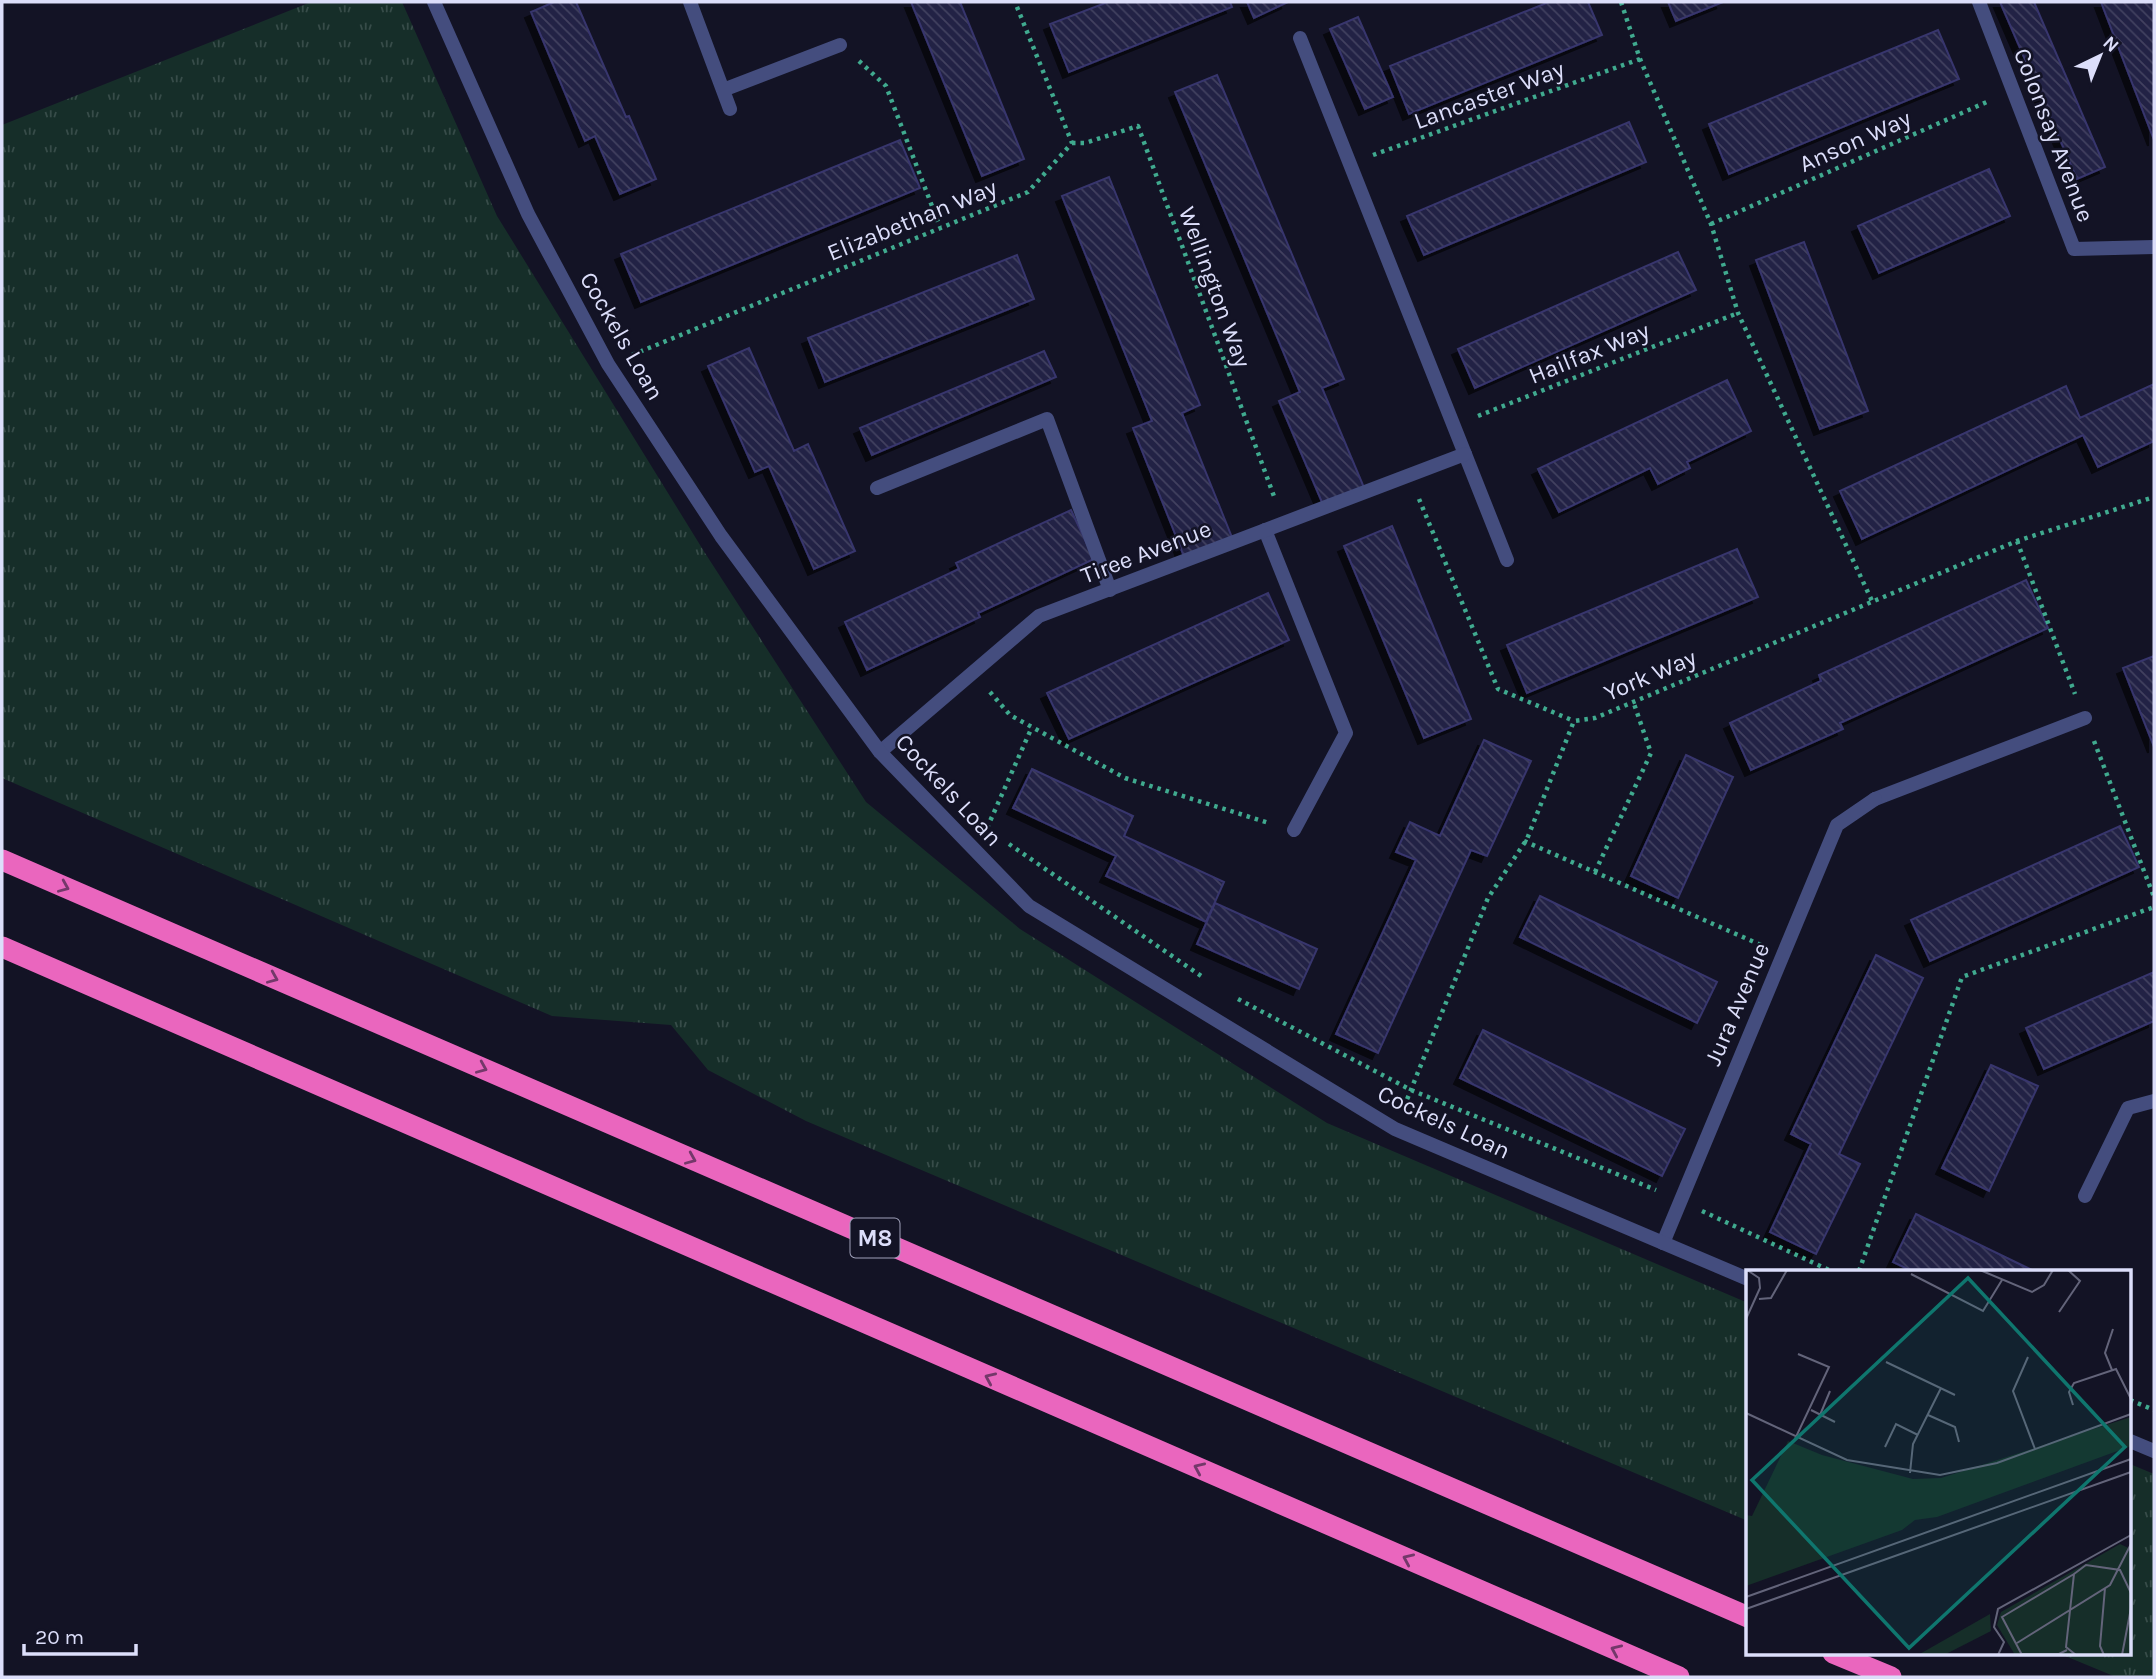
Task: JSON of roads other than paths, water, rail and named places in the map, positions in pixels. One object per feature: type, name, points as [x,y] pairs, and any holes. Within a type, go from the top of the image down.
[{"type":"highway","name":"M8","points":[[2,860],[1746,1616]]},
{"type":"highway","points":[[2,947],[1679,1677]]},
{"type":"highway","points":[[1835,1654],[1891,1677]]},
{"type":"street","name":"Cockels Loan","points":[[434,2],[528,214],[608,364],[720,536],[880,752],[1029,906],[1395,1129],[1746,1278]]},
{"type":"street","points":[[690,2],[730,109]]},
{"type":"street","name":"Colonsay Avenue","points":[[1979,2],[2074,249],[2154,247]]},
{"type":"street","points":[[1300,38],[1507,560]]},
{"type":"street","points":[[723,90],[840,45]]},
{"type":"street","points":[[877,488],[1047,419],[1110,590]]},
{"type":"street","name":"Tiree Avenue","points":[[880,752],[1039,616],[1465,454]]},
{"type":"street","points":[[1265,530],[1346,733],[1294,830]]},
{"type":"street","name":"Jura Avenue","points":[[1662,1243],[1838,825],[1875,799],[2085,718]]},
{"type":"street","points":[[2085,1196],[2128,1108],[2154,1101]]},
{"type":"street","points":[[2132,1442],[2154,1451]]}]
